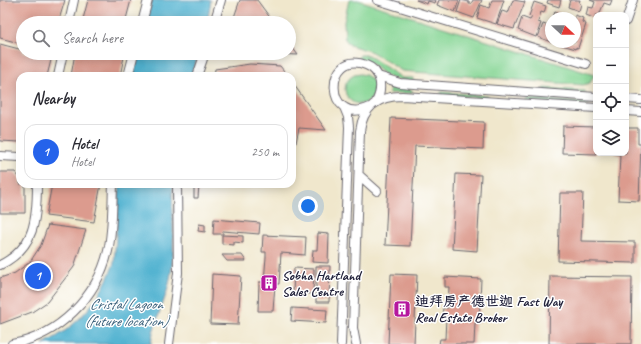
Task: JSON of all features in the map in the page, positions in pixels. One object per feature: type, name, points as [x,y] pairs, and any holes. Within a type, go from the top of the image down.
[{"type":"street","points":[[71,16],[74,0]]},
{"type":"street","points":[[144,16],[148,0]]},
{"type":"street","points":[[216,16],[221,0]]},
{"type":"street","points":[[377,0],[586,64]]},
{"type":"street","points":[[629,12],[633,0]]},
{"type":"street","points":[[59,72],[61,60]]},
{"type":"street","points":[[129,72],[132,60]]},
{"type":"street","points":[[199,72],[203,60]]},
{"type":"street","points":[[341,344],[349,127],[348,117],[344,107],[334,94],[333,86],[339,72],[350,64],[360,63],[367,65],[378,76],[400,83],[593,95]]},
{"type":"street","points":[[356,344],[353,328],[361,126],[381,89],[378,76]]},
{"type":"street","points":[[344,107],[357,111],[388,97],[402,96],[593,108]]},
{"type":"street","points":[[629,99],[641,100]]},
{"type":"street","points":[[629,111],[641,112]]},
{"type":"street","points":[[0,156],[16,157]]},
{"type":"street","points":[[359,175],[377,191]]},
{"type":"street","points":[[0,265],[17,254],[31,235],[35,221],[37,188]]},
{"type":"street","points":[[12,344],[34,338],[50,331],[70,316],[87,296],[100,274],[108,250],[113,188]]},
{"type":"street","points":[[168,344],[178,273],[177,188]]},
{"type":"green space","points":[[349,0],[358,0],[593,75],[593,77],[590,83],[583,85],[402,71],[372,52],[350,45],[345,39],[344,22]]},
{"type":"green space","points":[[360,55],[368,55],[402,78],[413,78],[413,81],[398,80],[388,77],[370,63],[358,59]]},
{"type":"green space","points":[[360,74],[371,78],[375,89],[371,100],[360,104],[349,100],[345,89],[349,78]]},
{"type":"green space","points":[[390,88],[412,90],[412,93],[389,93]]},
{"type":"green space","points":[[544,88],[585,91],[585,93],[544,91]]},
{"type":"green space","points":[[441,92],[488,96],[488,98],[441,95]]},
{"type":"green space","points":[[527,98],[589,103],[589,105],[526,101]]},
{"type":"water","points":[[152,0],[211,0],[208,16],[148,16]]},
{"type":"water","points":[[137,60],[197,60],[192,72],[135,72]]},
{"type":"water","name":"Cristal Lagoon (future location)","points":[[120,188],[173,188],[173,251],[171,273],[151,344],[43,344],[67,329],[87,311],[109,276],[114,263]]},
{"type":"building","points":[[0,0],[65,0],[60,16],[16,16],[16,42],[0,38]]},
{"type":"building","points":[[88,0],[131,0],[127,16],[84,16]]},
{"type":"building","points":[[240,0],[257,0],[269,16],[234,16]]},
{"type":"building","points":[[416,0],[436,0],[435,3],[428,1],[427,4]]},
{"type":"building","points":[[439,0],[459,0],[455,12],[437,5]]},
{"type":"building","points":[[461,0],[471,4],[473,0],[482,0],[474,18],[457,12]]},
{"type":"building","points":[[492,0],[504,0],[496,24],[477,18],[481,5],[489,8]]},
{"type":"building","points":[[513,0],[525,2],[514,29],[497,24],[502,11],[508,13]]},
{"type":"building","points":[[548,0],[561,0],[559,7],[547,3]]},
{"type":"building","points":[[570,0],[580,0],[579,3],[581,4],[579,11],[568,7]]},
{"type":"building","points":[[590,0],[612,0],[610,5],[604,3],[600,12],[593,12],[593,18],[586,15],[588,7],[593,8],[595,2]]},
{"type":"building","points":[[534,2],[546,6],[544,13],[541,12],[538,22],[541,23],[536,37],[518,30],[522,17],[530,20],[532,17],[529,16]]},
{"type":"building","points":[[581,17],[583,18],[582,22],[586,24],[581,39]]},
{"type":"building","points":[[543,24],[545,25],[545,40],[538,37]]},
{"type":"building","points":[[0,44],[16,48],[16,60],[51,60],[48,72],[16,72],[16,142],[0,141]]},
{"type":"building","points":[[74,60],[123,60],[121,72],[72,72]]},
{"type":"building","points":[[250,64],[280,66],[285,72],[215,72],[215,69]]},
{"type":"building","points":[[296,88],[326,130],[299,128],[296,143]]},
{"type":"building","points":[[391,118],[484,122],[483,149],[415,146],[410,246],[385,245]]},
{"type":"building","points":[[563,126],[593,127],[593,154],[562,153]]},
{"type":"building","points":[[629,128],[638,128],[638,144],[641,144],[639,201],[618,200],[620,156],[629,156]]},
{"type":"building","points":[[0,172],[15,172],[16,188],[25,188],[25,213],[0,213]]},
{"type":"building","points":[[456,174],[481,175],[477,251],[452,249]]},
{"type":"building","points":[[51,188],[100,188],[94,222],[46,216]]},
{"type":"building","points":[[194,188],[199,188],[198,198],[194,198]]},
{"type":"building","points":[[560,193],[583,193],[581,241],[635,242],[635,263],[558,261]]},
{"type":"building","points":[[214,219],[260,223],[259,234],[223,231],[223,234],[213,234]]},
{"type":"building","points":[[199,224],[205,225],[205,232],[198,231]]},
{"type":"building","points":[[48,225],[86,230],[74,267],[47,302],[32,312],[0,324],[0,278],[15,273],[30,262],[41,245]]},
{"type":"building","points":[[318,233],[329,234],[328,263],[312,262],[313,250],[317,250]]},
{"type":"building","points":[[222,235],[243,236],[243,243],[234,242],[234,245],[222,244]]},
{"type":"building","points":[[263,235],[306,237],[305,255],[281,253],[279,284],[275,284],[273,311],[258,311],[259,282],[264,282],[266,257],[266,252],[262,252]]},
{"type":"building","points":[[222,255],[242,255],[246,261],[227,261]]},
{"type":"building","points":[[316,266],[330,266],[329,302],[316,302]]},
{"type":"building","points":[[294,268],[314,269],[313,294],[293,293]]},
{"type":"building","points":[[212,274],[241,276],[238,325],[210,324]]},
{"type":"building","name":"迪拜房产德世迦 Fast Way Real Estate Broker","points":[[391,274],[417,275],[414,344],[388,344]]},
{"type":"building","points":[[550,276],[632,277],[631,344],[549,344]]},
{"type":"building","points":[[445,277],[481,279],[479,323],[475,323],[474,344],[439,344],[440,339],[445,339],[446,317],[442,317],[443,308],[448,308],[449,287],[445,287]]},
{"type":"building","points":[[292,308],[327,310],[326,323],[291,321]]},
{"type":"place","name":"Hotel","points":[[38,276]]},
{"type":"place","name":"Sobha Hartland Sales Centre","points":[[269,283]]},
{"type":"place","name":"迪拜房产德世迦 Fast Way Real Estate Broker","points":[[402,309]]}]
